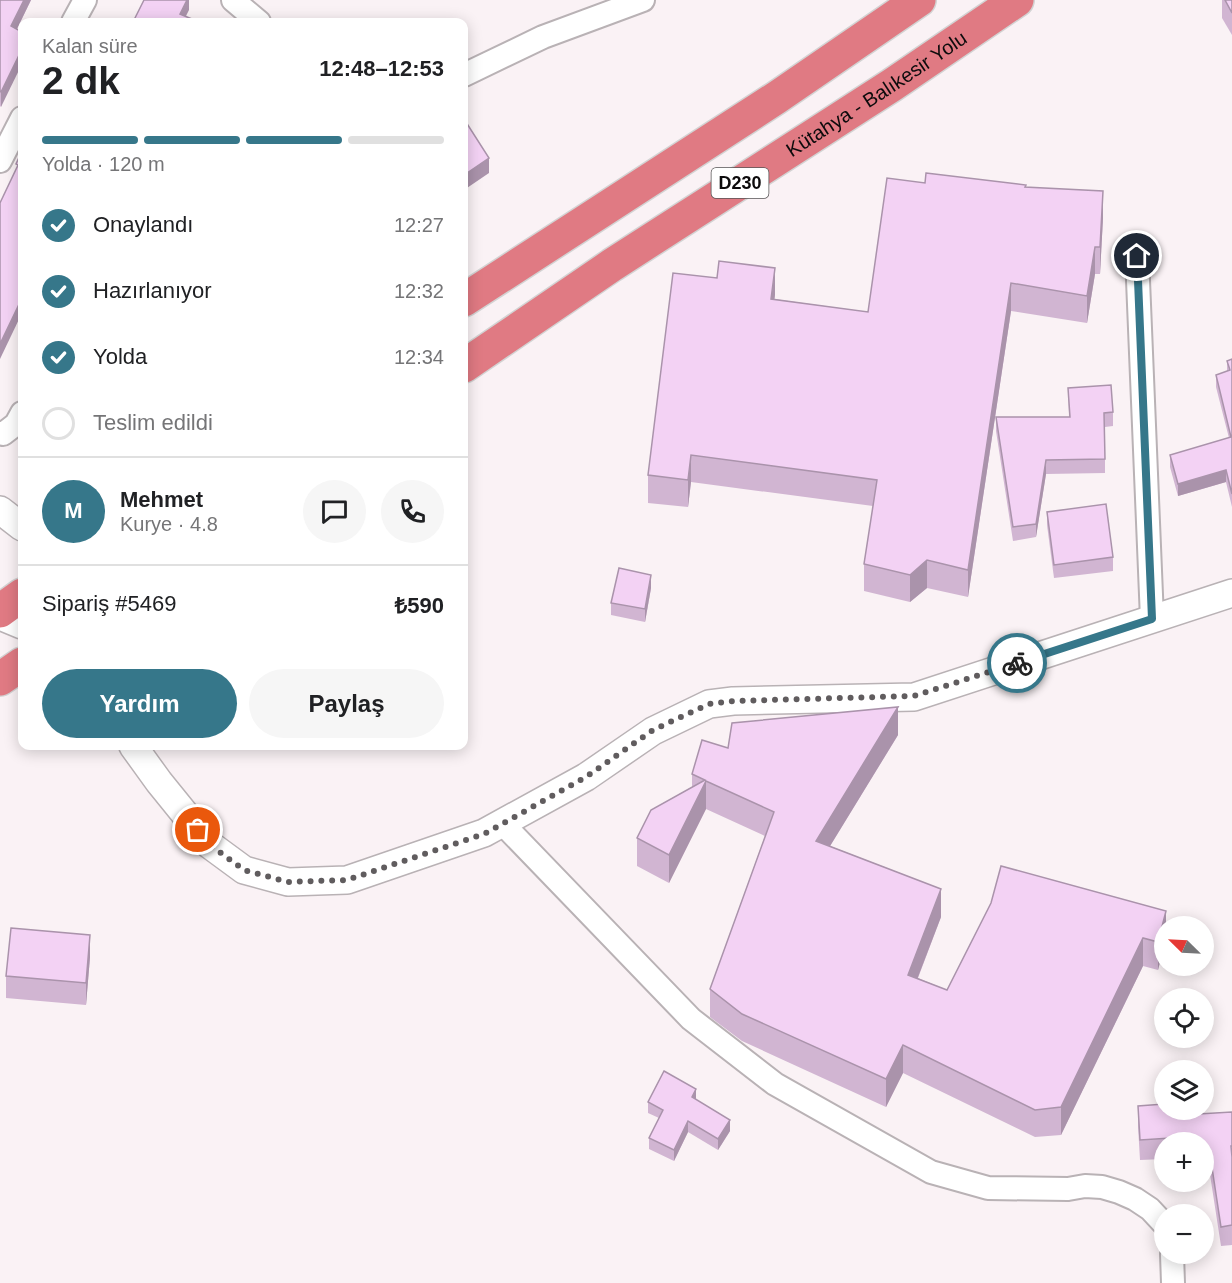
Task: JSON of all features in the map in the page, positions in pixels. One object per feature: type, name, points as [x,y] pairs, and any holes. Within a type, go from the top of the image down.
[{"type":"highway","name":"D230","points":[[468,297],[776,98],[919,0]]},
{"type":"highway","name":"Kütahya - Balıkesir Yolu","points":[[468,363],[612,265],[892,85],[1017,0]]},
{"type":"highway","points":[[0,611],[18,598]]},
{"type":"highway","points":[[0,679],[18,667]]},
{"type":"street","points":[[75,18],[85,0]]},
{"type":"street","points":[[233,0],[254,18]]},
{"type":"street","points":[[468,73],[543,37],[643,0]]},
{"type":"street","points":[[0,161],[18,126]]},
{"type":"street","points":[[1137,256],[1152,619]]},
{"type":"street","points":[[0,433],[3,434],[18,421]]},
{"type":"street","points":[[0,510],[18,524]]},
{"type":"street","points":[[136,750],[210,845],[244,870],[288,882],[347,880],[484,834],[586,777],[653,730],[709,704],[733,701],[914,696],[1232,593]]},
{"type":"street","points":[[0,616],[18,624]]},
{"type":"street","points":[[502,823],[691,1019],[775,1084],[931,1172],[988,1188],[1102,1187],[1135,1199],[1154,1213]]},
{"type":"street","points":[[1172,1264],[1173,1283]]},
{"type":"building","points":[[0,0],[24,0],[11,26],[18,30],[18,57],[0,91]]},
{"type":"building","points":[[144,0],[187,0],[180,14],[190,18],[135,18]]},
{"type":"building","points":[[1225,0],[1232,0],[1232,13]]},
{"type":"building","points":[[468,125],[489,158],[468,172]]},
{"type":"building","points":[[18,165],[18,306],[0,344],[0,203]]},
{"type":"building","points":[[926,173],[1026,185],[1025,187],[1103,191],[1100,247],[1095,247],[1087,296],[1011,283],[968,570],[927,560],[910,575],[864,564],[877,480],[691,455],[688,480],[648,475],[673,273],[717,278],[719,261],[775,268],[771,299],[868,312],[887,178],[925,183]]},
{"type":"building","points":[[1232,359],[1232,494],[1226,470],[1178,484],[1170,455],[1231,437],[1216,375],[1230,370],[1227,361]]},
{"type":"building","points":[[1111,385],[1113,412],[1104,413],[1105,459],[1046,460],[1036,524],[1013,527],[996,417],[1070,417],[1068,388]]},
{"type":"building","points":[[1106,504],[1113,557],[1054,565],[1047,512]]},
{"type":"building","points":[[619,568],[651,575],[645,609],[611,603]]},
{"type":"building","points":[[898,707],[816,841],[941,889],[908,975],[947,990],[991,903],[1001,866],[1166,911],[1165,916],[1154,916],[1154,941],[1143,938],[1061,1107],[1035,1110],[903,1045],[886,1079],[742,1014],[710,989],[774,812],[706,781],[669,855],[637,838],[651,810],[705,780],[692,774],[702,740],[728,748],[732,723]]},
{"type":"building","points":[[11,928],[90,935],[86,983],[6,976]]},
{"type":"building","points":[[664,1071],[696,1089],[692,1097],[730,1120],[718,1139],[688,1121],[674,1150],[649,1138],[663,1110],[648,1102]]},
{"type":"building","points":[[1154,1105],[1154,1120],[1214,1120],[1214,1113],[1232,1112],[1232,1225],[1221,1227],[1214,1181],[1214,1132],[1154,1132],[1154,1139],[1140,1140],[1138,1106]]},
{"type":"way so far","points":[[198,830],[210,845],[244,870],[288,882],[347,880],[484,834],[586,777],[653,730],[709,704],[733,701],[914,696],[1017,663]]},
{"type":"route","points":[[1017,663],[1152,619],[1137,256]]}]
